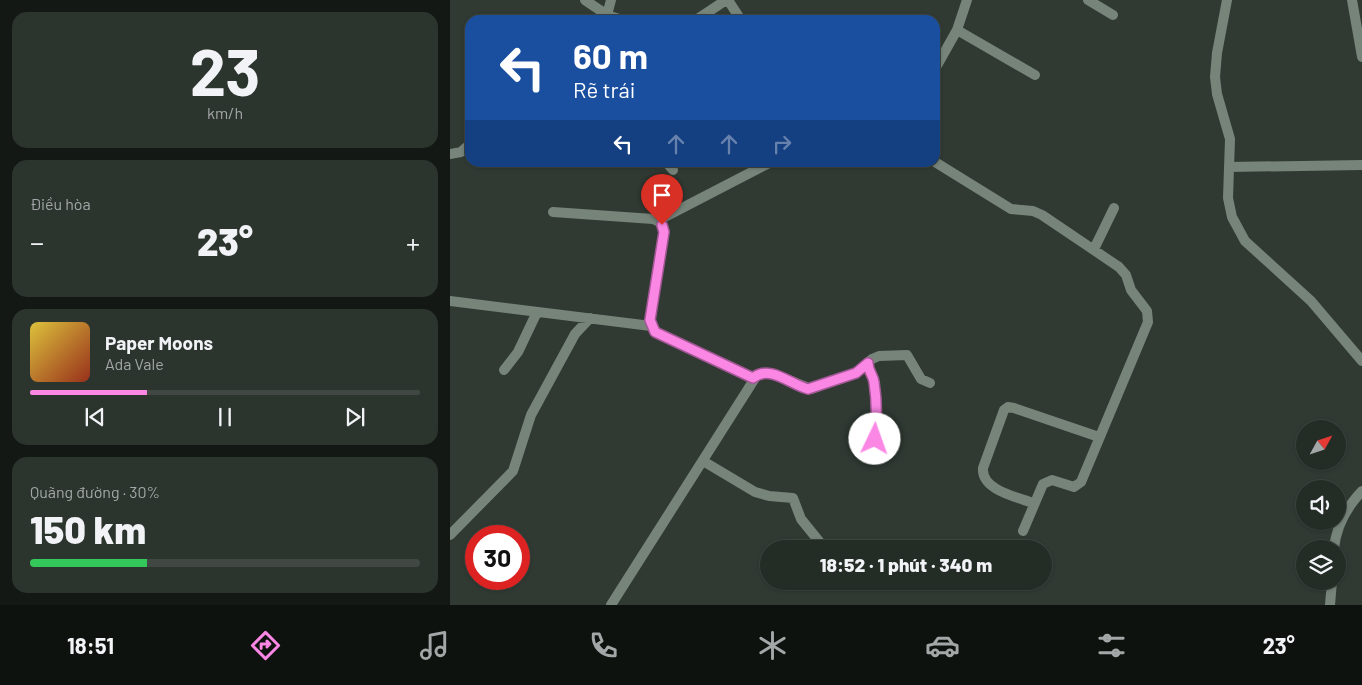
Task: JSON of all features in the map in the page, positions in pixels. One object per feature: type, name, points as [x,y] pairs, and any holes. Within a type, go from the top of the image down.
[{"type":"street","points":[[585,0],[607,15],[611,0]]},
{"type":"street","points":[[704,15],[727,0],[737,15]]},
{"type":"street","points":[[940,59],[957,30],[967,0]]},
{"type":"street","points":[[1088,0],[1113,15]]},
{"type":"street","points":[[1227,0],[1217,53],[1215,77],[1217,94],[1230,139],[1228,198],[1232,217],[1240,234],[1311,301],[1362,361]]},
{"type":"street","points":[[1352,0],[1362,57]]},
{"type":"street","points":[[957,30],[1035,76]]},
{"type":"street","points":[[450,154],[461,152],[465,148]]},
{"type":"street","points":[[940,165],[1012,209],[1033,211],[1042,215],[1094,249],[1123,271],[1131,290],[1148,311],[1149,319],[1080,483],[1074,487],[1056,480],[1046,481],[1033,503],[1023,531]]},
{"type":"street","points":[[1229,167],[1362,165]]},
{"type":"street","points":[[553,212],[657,220],[761,167]]},
{"type":"street","points":[[1094,249],[1114,208]]},
{"type":"street","points":[[657,220],[662,225],[664,232],[650,316],[651,326],[658,334],[753,378]]},
{"type":"street","points":[[450,301],[651,326]]},
{"type":"street","points":[[504,370],[518,352],[537,312]]},
{"type":"street","points":[[450,535],[513,471],[531,415],[575,334],[590,318]]},
{"type":"street","points":[[611,605],[703,461],[753,378],[762,373],[771,373],[811,389],[856,373],[879,356],[907,355],[920,378],[930,383]]},
{"type":"street","points":[[868,363],[868,370],[874,381],[875,439]]},
{"type":"street","points":[[1033,503],[991,486],[983,476],[983,468],[1004,410],[1014,408],[1099,437]]},
{"type":"street","points":[[703,461],[755,492],[770,496],[793,498],[802,519],[818,540]]},
{"type":"street","points":[[1336,540],[1340,522],[1347,509],[1362,491]]},
{"type":"street","points":[[1330,605],[1331,590]]},
{"type":"route","points":[[662,225],[664,232],[650,320],[655,332],[753,378],[767,372],[808,389],[856,373],[868,363],[868,370],[874,381],[875,439]]}]
